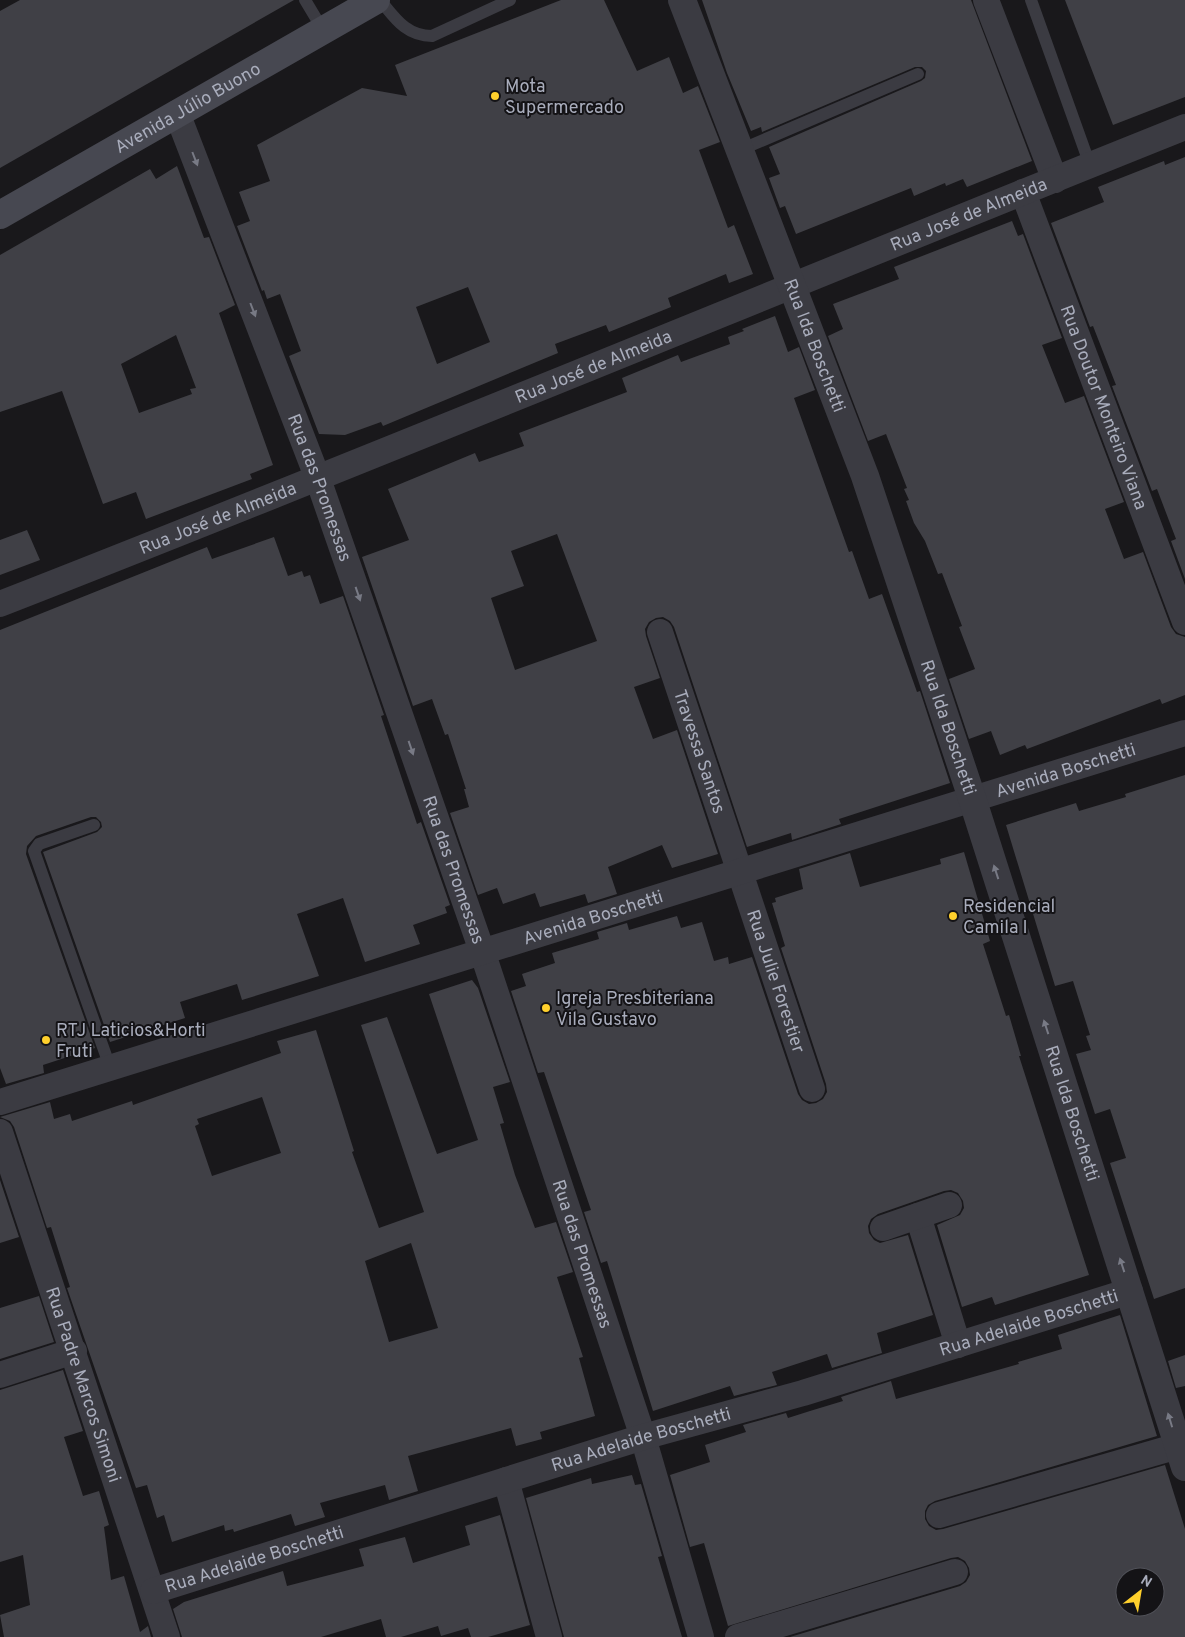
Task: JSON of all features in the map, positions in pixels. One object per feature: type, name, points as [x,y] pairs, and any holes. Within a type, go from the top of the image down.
[{"type":"main road","name":"Avenida Júlio Buono","points":[[0,215],[376,0]]},
{"type":"street","name":"Rua Ida Boschetti","points":[[682,0],[865,476],[972,798],[1182,1456]]},
{"type":"street","points":[[986,0],[1055,180]]},
{"type":"street","name":"Rua das Promessas","points":[[177,113],[318,479],[482,951],[643,1437],[701,1637]]},
{"type":"street","name":"Rua José de Almeida","points":[[0,604],[318,479],[791,285],[1185,127]]},
{"type":"street","name":"Rua Doutor Monteiro Viana","points":[[1023,192],[1185,622]]},
{"type":"street","name":"Travessa Santos","points":[[660,632],[739,872]]},
{"type":"street","name":"Avenida Boschetti","points":[[0,1102],[1185,733]]},
{"type":"street","name":"Rua Julie Forestier","points":[[739,872],[812,1088]]},
{"type":"street","name":"Rua Padre Marcos Simoni","points":[[0,1132],[167,1637]]},
{"type":"street","points":[[883,1228],[950,1204]]},
{"type":"street","points":[[918,1216],[958,1345]]},
{"type":"street","name":"Rua Adelaide Boschetti","points":[[153,1591],[643,1437],[803,1394],[1130,1291]]},
{"type":"street","points":[[0,1375],[74,1351]]},
{"type":"street","points":[[939,1515],[1182,1456]]},
{"type":"street","points":[[506,1480],[549,1637]]},
{"type":"street","points":[[738,1637],[955,1572]]},
{"type":"lane","points":[[305,0],[322,30]]},
{"type":"lane","points":[[380,0],[401,26],[421,36],[432,36],[510,0]]},
{"type":"lane","points":[[1031,0],[1090,165]]},
{"type":"lane","points":[[740,150],[918,74]]},
{"type":"lane","points":[[94,825],[39,844],[34,851],[110,1067]]},
{"type":"building","points":[[20,0],[294,0],[0,168],[0,11]]},
{"type":"building","points":[[561,0],[604,0],[637,71],[669,57],[683,93],[698,86],[720,142],[699,150],[728,228],[734,225],[753,274],[729,283],[726,274],[668,298],[671,307],[609,332],[606,325],[555,344],[558,353],[383,426],[381,422],[345,435],[319,434],[289,356],[301,351],[280,294],[267,299],[264,290],[262,291],[237,226],[250,221],[239,192],[270,181],[257,145],[362,88],[407,96],[395,65]],"holes":[[[468,287],[490,342],[437,364],[416,307]]]},
{"type":"building","points":[[702,0],[971,0],[1032,161],[967,187],[963,179],[946,186],[945,183],[914,196],[911,188],[796,234],[785,206],[780,208],[769,178],[780,174],[769,147],[921,81],[925,78],[926,71],[922,67],[915,67],[762,132],[761,127],[751,131],[727,73]]},
{"type":"building","points":[[1065,0],[1185,0],[1185,97],[1113,125]]},
{"type":"building","points":[[1185,157],[1185,579],[1171,541],[1176,539],[1157,489],[1152,491],[1112,386],[1116,385],[1093,326],[1090,327],[1051,223],[1104,202],[1098,187],[1164,161],[1165,165]]},
{"type":"building","points":[[177,166],[204,238],[209,237],[235,305],[219,313],[273,465],[250,474],[252,479],[146,519],[136,492],[103,504],[62,391],[0,412],[0,255],[150,169],[156,179]],"holes":[[[176,335],[196,388],[190,389],[192,394],[139,413],[121,364]]]},
{"type":"building","points":[[1012,221],[1018,236],[1023,234],[1062,338],[1042,345],[1065,403],[1084,396],[1124,502],[1105,509],[1124,559],[1143,552],[1171,627],[1176,634],[1185,637],[1185,695],[1162,704],[1160,699],[1027,749],[1025,745],[1000,755],[991,731],[969,739],[949,679],[975,669],[959,627],[962,626],[942,573],[938,574],[925,541],[914,523],[906,501],[909,500],[904,489],[907,488],[886,434],[868,441],[828,336],[843,329],[833,304],[899,279],[894,267]]},
{"type":"building","points":[[775,316],[788,352],[799,347],[815,390],[794,398],[849,552],[852,551],[869,599],[882,594],[917,692],[920,691],[950,783],[839,819],[841,824],[792,840],[791,833],[747,847],[674,627],[670,621],[663,617],[656,618],[649,622],[645,629],[660,678],[634,687],[653,739],[677,730],[718,854],[672,868],[662,845],[608,867],[617,894],[588,903],[585,894],[540,907],[535,893],[503,904],[497,888],[478,895],[450,813],[469,807],[464,789],[466,789],[448,734],[445,735],[432,699],[413,706],[362,557],[409,540],[388,489],[475,453],[479,462],[524,446],[519,433],[627,392],[622,378],[678,355],[681,362],[730,344],[728,337],[744,331],[742,329]],"holes":[[[557,534],[597,641],[515,670],[491,598],[524,586],[511,551]]]},
{"type":"building","points":[[27,530],[40,560],[0,575],[0,540]]},
{"type":"building","points":[[274,537],[288,576],[302,571],[304,577],[310,575],[320,604],[343,596],[384,715],[381,716],[417,824],[421,822],[450,905],[445,907],[447,913],[413,925],[420,944],[365,962],[343,898],[297,914],[319,976],[242,1000],[237,984],[180,1002],[185,1018],[110,1042],[43,852],[97,832],[102,827],[101,822],[96,817],[91,817],[36,836],[27,846],[26,854],[95,1048],[43,1065],[44,1073],[6,1084],[0,1068],[0,630],[207,547],[212,559]]},
{"type":"building","points":[[1185,775],[1185,1288],[1154,1299],[1110,1163],[1126,1158],[1110,1109],[1095,1114],[1076,1054],[1091,1050],[1086,1036],[1090,1035],[1073,981],[1055,986],[1006,825],[1076,803],[1079,811],[1126,797],[1125,794]]},
{"type":"building","points":[[964,852],[990,941],[983,944],[1006,1016],[1009,1015],[1021,1056],[1019,1056],[1089,1275],[995,1305],[992,1297],[962,1307],[937,1225],[960,1215],[964,1208],[963,1201],[958,1193],[951,1190],[944,1191],[878,1214],[871,1219],[868,1226],[869,1233],[874,1240],[880,1243],[908,1235],[933,1315],[877,1333],[882,1353],[832,1368],[827,1354],[772,1372],[777,1385],[734,1396],[730,1386],[653,1411],[607,1261],[601,1263],[584,1212],[591,1210],[544,1072],[538,1073],[511,991],[526,986],[522,974],[555,963],[552,953],[599,939],[597,932],[627,923],[629,930],[677,916],[681,928],[702,922],[714,961],[728,957],[729,964],[752,957],[798,1094],[802,1100],[809,1104],[816,1103],[823,1099],[827,1092],[826,1084],[781,948],[785,946],[772,903],[776,902],[775,898],[803,889],[799,869],[850,853],[860,887],[941,864],[940,859]]},
{"type":"building","points":[[472,980],[478,988],[510,1082],[493,1087],[504,1123],[500,1124],[515,1175],[535,1228],[556,1222],[573,1272],[557,1277],[583,1357],[579,1358],[595,1416],[540,1432],[542,1439],[516,1446],[511,1428],[408,1456],[418,1491],[389,1500],[385,1485],[320,1503],[325,1517],[295,1526],[291,1514],[234,1532],[233,1529],[225,1531],[224,1525],[172,1542],[164,1515],[157,1518],[147,1485],[136,1488],[67,1288],[70,1287],[51,1227],[47,1228],[14,1127],[10,1121],[0,1117],[50,1102],[54,1119],[70,1114],[72,1121],[132,1101],[133,1105],[281,1053],[277,1041],[316,1030],[354,1151],[352,1152],[379,1228],[424,1212],[361,1025],[387,1017],[437,1154],[478,1140],[429,994]],"holes":[[[262,1097],[281,1153],[212,1176],[195,1126],[199,1124],[197,1119]],[[411,1243],[438,1328],[389,1342],[365,1261]]]},
{"type":"building","points":[[0,1180],[19,1237],[0,1243]]},
{"type":"building","points":[[39,1296],[54,1342],[0,1359],[0,1308]]},
{"type":"building","points":[[1120,1315],[1157,1436],[935,1501],[928,1505],[925,1511],[925,1519],[929,1526],[936,1530],[943,1529],[1165,1465],[1185,1529],[1185,1637],[790,1637],[960,1586],[966,1582],[970,1575],[965,1561],[958,1557],[728,1626],[704,1543],[690,1547],[670,1475],[710,1462],[705,1445],[746,1432],[743,1425],[786,1413],[788,1418],[843,1401],[841,1397],[891,1381],[896,1399],[1019,1364],[1018,1362],[1062,1349],[1058,1335]]},
{"type":"building","points":[[1185,1355],[1185,1386],[1176,1388],[1168,1361]]},
{"type":"building","points":[[63,1370],[83,1431],[64,1437],[83,1496],[99,1491],[109,1525],[104,1527],[111,1580],[124,1576],[140,1632],[148,1626],[151,1637],[4,1637],[0,1615],[30,1605],[23,1555],[0,1562],[0,1390]]},
{"type":"building","points":[[632,1475],[635,1485],[641,1484],[662,1556],[658,1557],[682,1637],[564,1637],[526,1498],[591,1478],[592,1484]]},
{"type":"building","points":[[500,1515],[530,1625],[488,1637],[471,1637],[468,1628],[441,1636],[438,1626],[401,1637],[386,1637],[381,1619],[321,1637],[182,1637],[173,1609],[184,1602],[283,1571],[287,1586],[364,1566],[359,1549],[405,1537],[413,1563],[470,1545],[465,1526]]},
{"type":"place","name":"Mota Supermercado","points":[[495,96]]},
{"type":"place","name":"Residencial Camila I","points":[[953,916]]},
{"type":"place","name":"Igreja Presbiteriana Vila Gustavo","points":[[546,1008]]},
{"type":"place","name":"RTJ Laticios&Horti Fruti","points":[[46,1040]]}]
